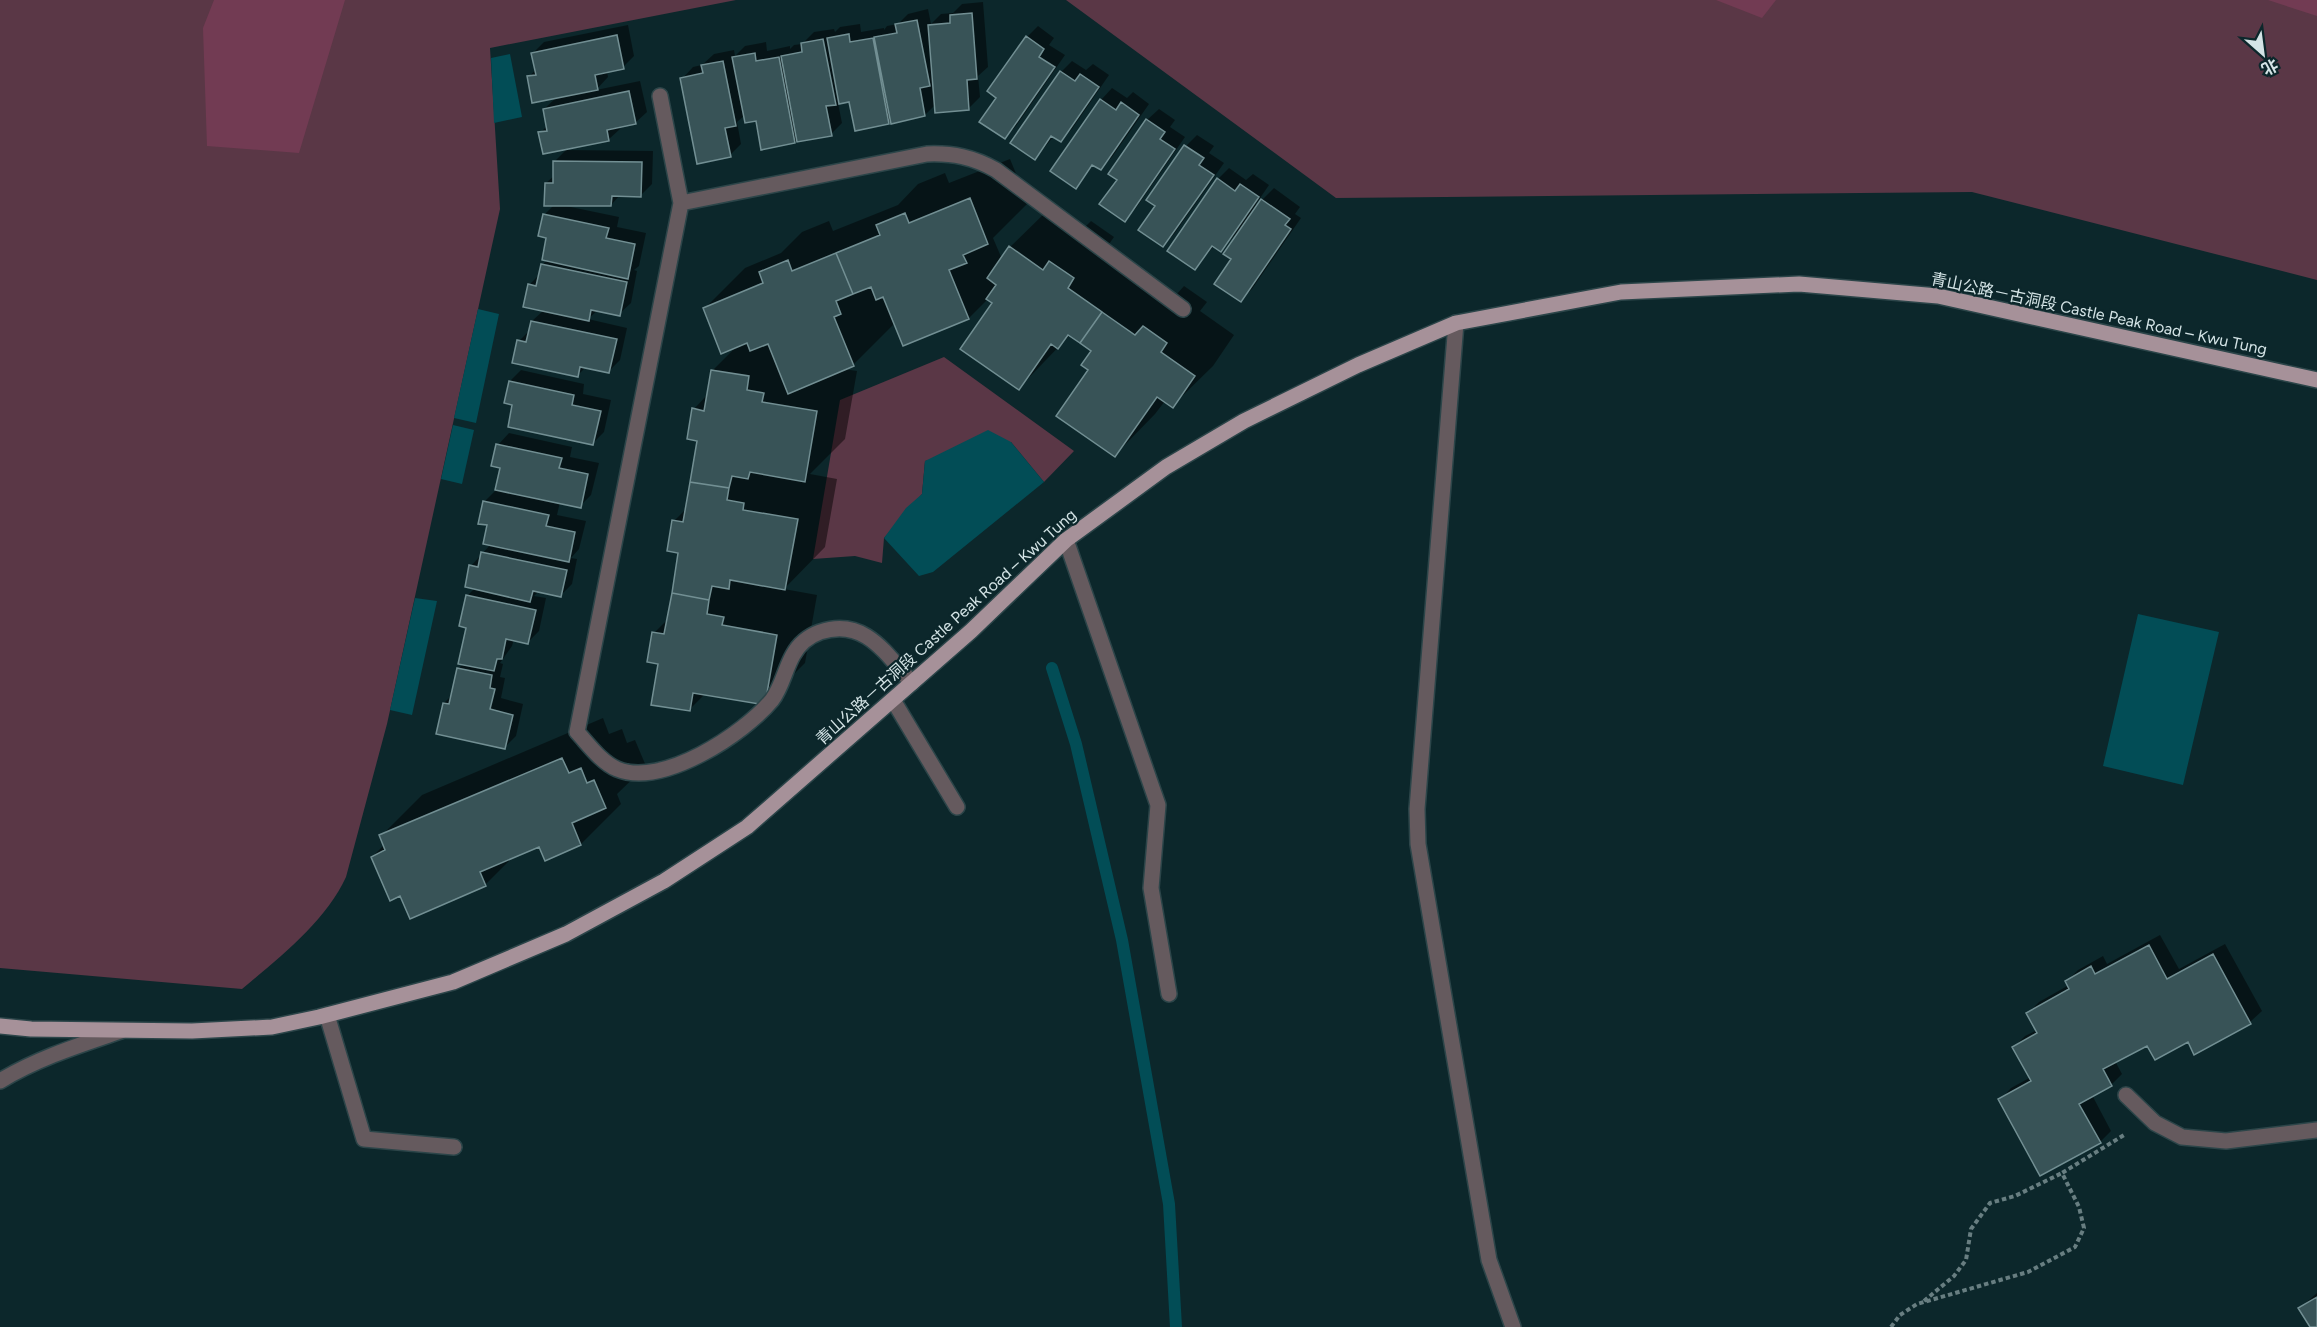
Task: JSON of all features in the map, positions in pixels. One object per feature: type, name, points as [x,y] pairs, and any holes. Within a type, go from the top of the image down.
[{"type":"main road","name":"青山公路－古洞段 Castle Peak Road – Kwu Tung","points":[[0,1026],[31,1029],[124,1030],[272,1027],[453,982],[566,934],[664,881],[747,826],[971,631],[1066,540],[1166,467],[1244,421],[1358,364],[1456,323],[1621,292],[1799,284],[1938,296],[2317,380]]},
{"type":"lane","points":[[660,96],[681,203],[577,732],[601,758],[615,768],[632,774],[661,771],[704,753],[733,735],[754,718],[773,699],[793,654],[803,642],[831,628],[848,628],[863,633],[877,643],[912,683]]},
{"type":"lane","points":[[681,203],[927,154],[945,153],[963,156],[980,161],[996,170],[1184,309]]},
{"type":"lane","points":[[1456,323],[1417,809],[1418,844],[1490,1260],[1513,1327]]},
{"type":"lane","points":[[1066,540],[1158,805],[1151,888],[1169,994]]},
{"type":"lane","points":[[893,700],[957,807]]},
{"type":"lane","points":[[327,1015],[364,1139],[454,1147]]},
{"type":"lane","points":[[0,1081],[52,1055],[124,1030]]},
{"type":"lane","points":[[2126,1095],[2155,1123],[2182,1137],[2226,1141],[2317,1130]]},
{"type":"path","points":[[1891,1327],[1900,1315],[1922,1303],[1954,1276],[1966,1260],[1971,1229],[1990,1203],[2015,1196],[2062,1173],[2150,1118]]},
{"type":"path","points":[[1922,1303],[2028,1272],[2075,1247],[2084,1228],[2079,1207],[2062,1173]]},
{"type":"shaded area","points":[[0,0],[736,0],[490,48],[500,209],[387,724],[346,877],[327,909],[314,924],[242,989],[0,968]]},
{"type":"shaded area","points":[[214,0],[345,0],[299,153],[207,146],[203,28]]},
{"type":"shaded area","points":[[1066,0],[2317,0],[2317,280],[1972,192],[1336,198]]},
{"type":"shaded area","points":[[1716,0],[1776,0],[1762,18]]},
{"type":"shaded area","points":[[2268,0],[2317,0],[2317,16]]},
{"type":"shaded area","points":[[944,357],[1074,451],[1044,482],[1011,442],[925,461],[922,494],[884,538],[882,563],[855,556],[813,559],[840,400]]},
{"type":"water","points":[[510,54],[522,117],[494,123],[491,58]]},
{"type":"water","points":[[478,309],[499,314],[476,423],[454,418]]},
{"type":"water","points":[[453,425],[474,430],[462,484],[441,479]]},
{"type":"water","points":[[988,430],[1011,442],[1044,482],[933,572],[919,576],[884,538],[906,508],[922,494],[925,461]]},
{"type":"water","points":[[415,598],[437,601],[412,715],[390,710]]},
{"type":"water","points":[[2138,614],[2219,632],[2183,785],[2103,766]]},
{"type":"building","points":[[972,13],[977,79],[967,80],[969,110],[935,113],[928,25],[950,23],[950,15]]},
{"type":"building","points":[[917,20],[930,86],[920,88],[925,116],[891,124],[874,37],[897,33],[895,24]]},
{"type":"building","points":[[849,34],[850,42],[873,38],[889,124],[855,131],[849,102],[839,104],[827,38]]},
{"type":"building","points":[[617,35],[624,69],[595,75],[598,90],[532,103],[527,76],[536,75],[531,53]]},
{"type":"building","points":[[1026,36],[1044,49],[1039,57],[1055,67],[1005,139],[979,122],[996,98],[987,91]]},
{"type":"building","points":[[823,39],[836,105],[826,106],[832,136],[797,142],[781,56],[802,52],[801,43]]},
{"type":"building","points":[[755,53],[756,61],[779,57],[795,143],[761,150],[756,121],[745,123],[732,57]]},
{"type":"building","points":[[723,61],[736,126],[725,128],[731,157],[697,164],[680,78],[703,73],[701,65]]},
{"type":"building","points":[[1060,71],[1075,81],[1080,74],[1099,87],[1061,142],[1051,136],[1035,160],[1010,143]]},
{"type":"building","points":[[629,91],[636,124],[607,130],[609,141],[543,154],[538,132],[547,131],[543,109]]},
{"type":"building","points":[[1100,99],[1116,110],[1121,102],[1139,115],[1101,170],[1092,165],[1076,189],[1050,171]]},
{"type":"building","points":[[1146,119],[1165,132],[1160,139],[1175,149],[1125,222],[1099,204],[1117,180],[1108,174]]},
{"type":"building","points":[[1184,145],[1204,158],[1199,165],[1214,175],[1163,247],[1138,230],[1155,206],[1146,200]]},
{"type":"building","points":[[553,161],[642,162],[641,197],[612,196],[611,206],[544,206],[545,183],[553,183]]},
{"type":"building","points":[[1217,178],[1235,191],[1240,184],[1259,197],[1221,252],[1212,246],[1195,270],[1167,251]]},
{"type":"building","points":[[970,198],[988,244],[963,255],[967,263],[949,270],[969,319],[903,346],[883,297],[876,300],[871,287],[853,294],[836,253],[880,235],[876,225],[905,213],[909,223]]},
{"type":"building","points":[[1261,199],[1290,219],[1285,225],[1291,229],[1241,302],[1214,284],[1231,259],[1223,254]]},
{"type":"building","points":[[543,214],[609,228],[606,238],[635,244],[628,279],[542,260],[546,238],[538,236]]},
{"type":"building","points":[[1009,246],[1043,270],[1049,261],[1074,278],[1068,288],[1102,312],[1080,343],[1068,335],[1058,349],[1051,344],[1019,390],[960,349],[992,303],[986,299],[996,285],[987,278]]},
{"type":"building","points":[[836,253],[853,294],[836,301],[841,314],[834,317],[854,366],[788,394],[768,344],[750,351],[747,343],[721,354],[703,308],[763,283],[759,272],[788,260],[792,271]]},
{"type":"building","points":[[541,264],[627,282],[620,316],[591,310],[589,321],[523,307],[528,284],[536,286]]},
{"type":"building","points":[[1102,312],[1135,335],[1143,326],[1167,343],[1161,352],[1195,376],[1173,408],[1157,397],[1115,457],[1056,416],[1088,370],[1081,365],[1091,351],[1080,343]]},
{"type":"building","points":[[531,321],[617,339],[609,373],[580,367],[578,377],[512,363],[517,340],[526,342]]},
{"type":"building","points":[[711,370],[749,376],[747,390],[764,393],[762,402],[817,411],[805,482],[750,472],[748,479],[732,476],[729,488],[690,482],[697,441],[687,439],[692,408],[704,411]]},
{"type":"building","points":[[509,381],[574,395],[572,405],[601,411],[593,445],[508,427],[512,405],[504,403]]},
{"type":"building","points":[[496,444],[562,458],[559,468],[588,474],[581,508],[495,490],[500,468],[491,466]]},
{"type":"building","points":[[690,482],[729,488],[727,500],[744,503],[743,510],[798,519],[785,590],[730,580],[729,589],[712,586],[709,600],[672,593],[678,553],[667,551],[672,520],[683,522]]},
{"type":"building","points":[[483,501],[549,515],[546,526],[575,532],[569,562],[483,544],[487,525],[478,524]]},
{"type":"building","points":[[481,552],[567,570],[561,597],[533,591],[530,602],[465,587],[469,565],[478,567]]},
{"type":"building","points":[[672,593],[709,600],[707,614],[724,617],[722,625],[777,635],[765,705],[693,693],[690,711],[651,705],[658,664],[647,662],[652,632],[664,634]]},
{"type":"building","points":[[466,595],[536,610],[528,644],[506,639],[502,659],[497,659],[494,671],[458,664],[466,628],[459,626]]},
{"type":"building","points":[[457,668],[492,675],[490,688],[495,689],[490,709],[513,715],[505,749],[436,734],[443,703],[449,704]]},
{"type":"building","points":[[562,758],[569,773],[581,768],[587,783],[594,780],[606,808],[572,823],[581,845],[545,861],[539,847],[480,872],[486,886],[410,919],[400,896],[390,901],[371,857],[385,850],[379,835]]},
{"type":"building","points":[[2149,945],[2167,979],[2213,954],[2251,1024],[2194,1055],[2188,1042],[2155,1060],[2147,1046],[2103,1069],[2112,1086],[2079,1104],[2101,1143],[2040,1176],[1998,1099],[2031,1081],[2012,1047],[2037,1033],[2026,1013],[2069,989],[2065,981],[2091,966],[2095,974]]},
{"type":"building","points":[[2317,1297],[2317,1327],[2310,1327],[2298,1308]]},
{"type":"waterway","points":[[1052,668],[1076,744],[1122,940],[1169,1204],[1176,1327]]}]
